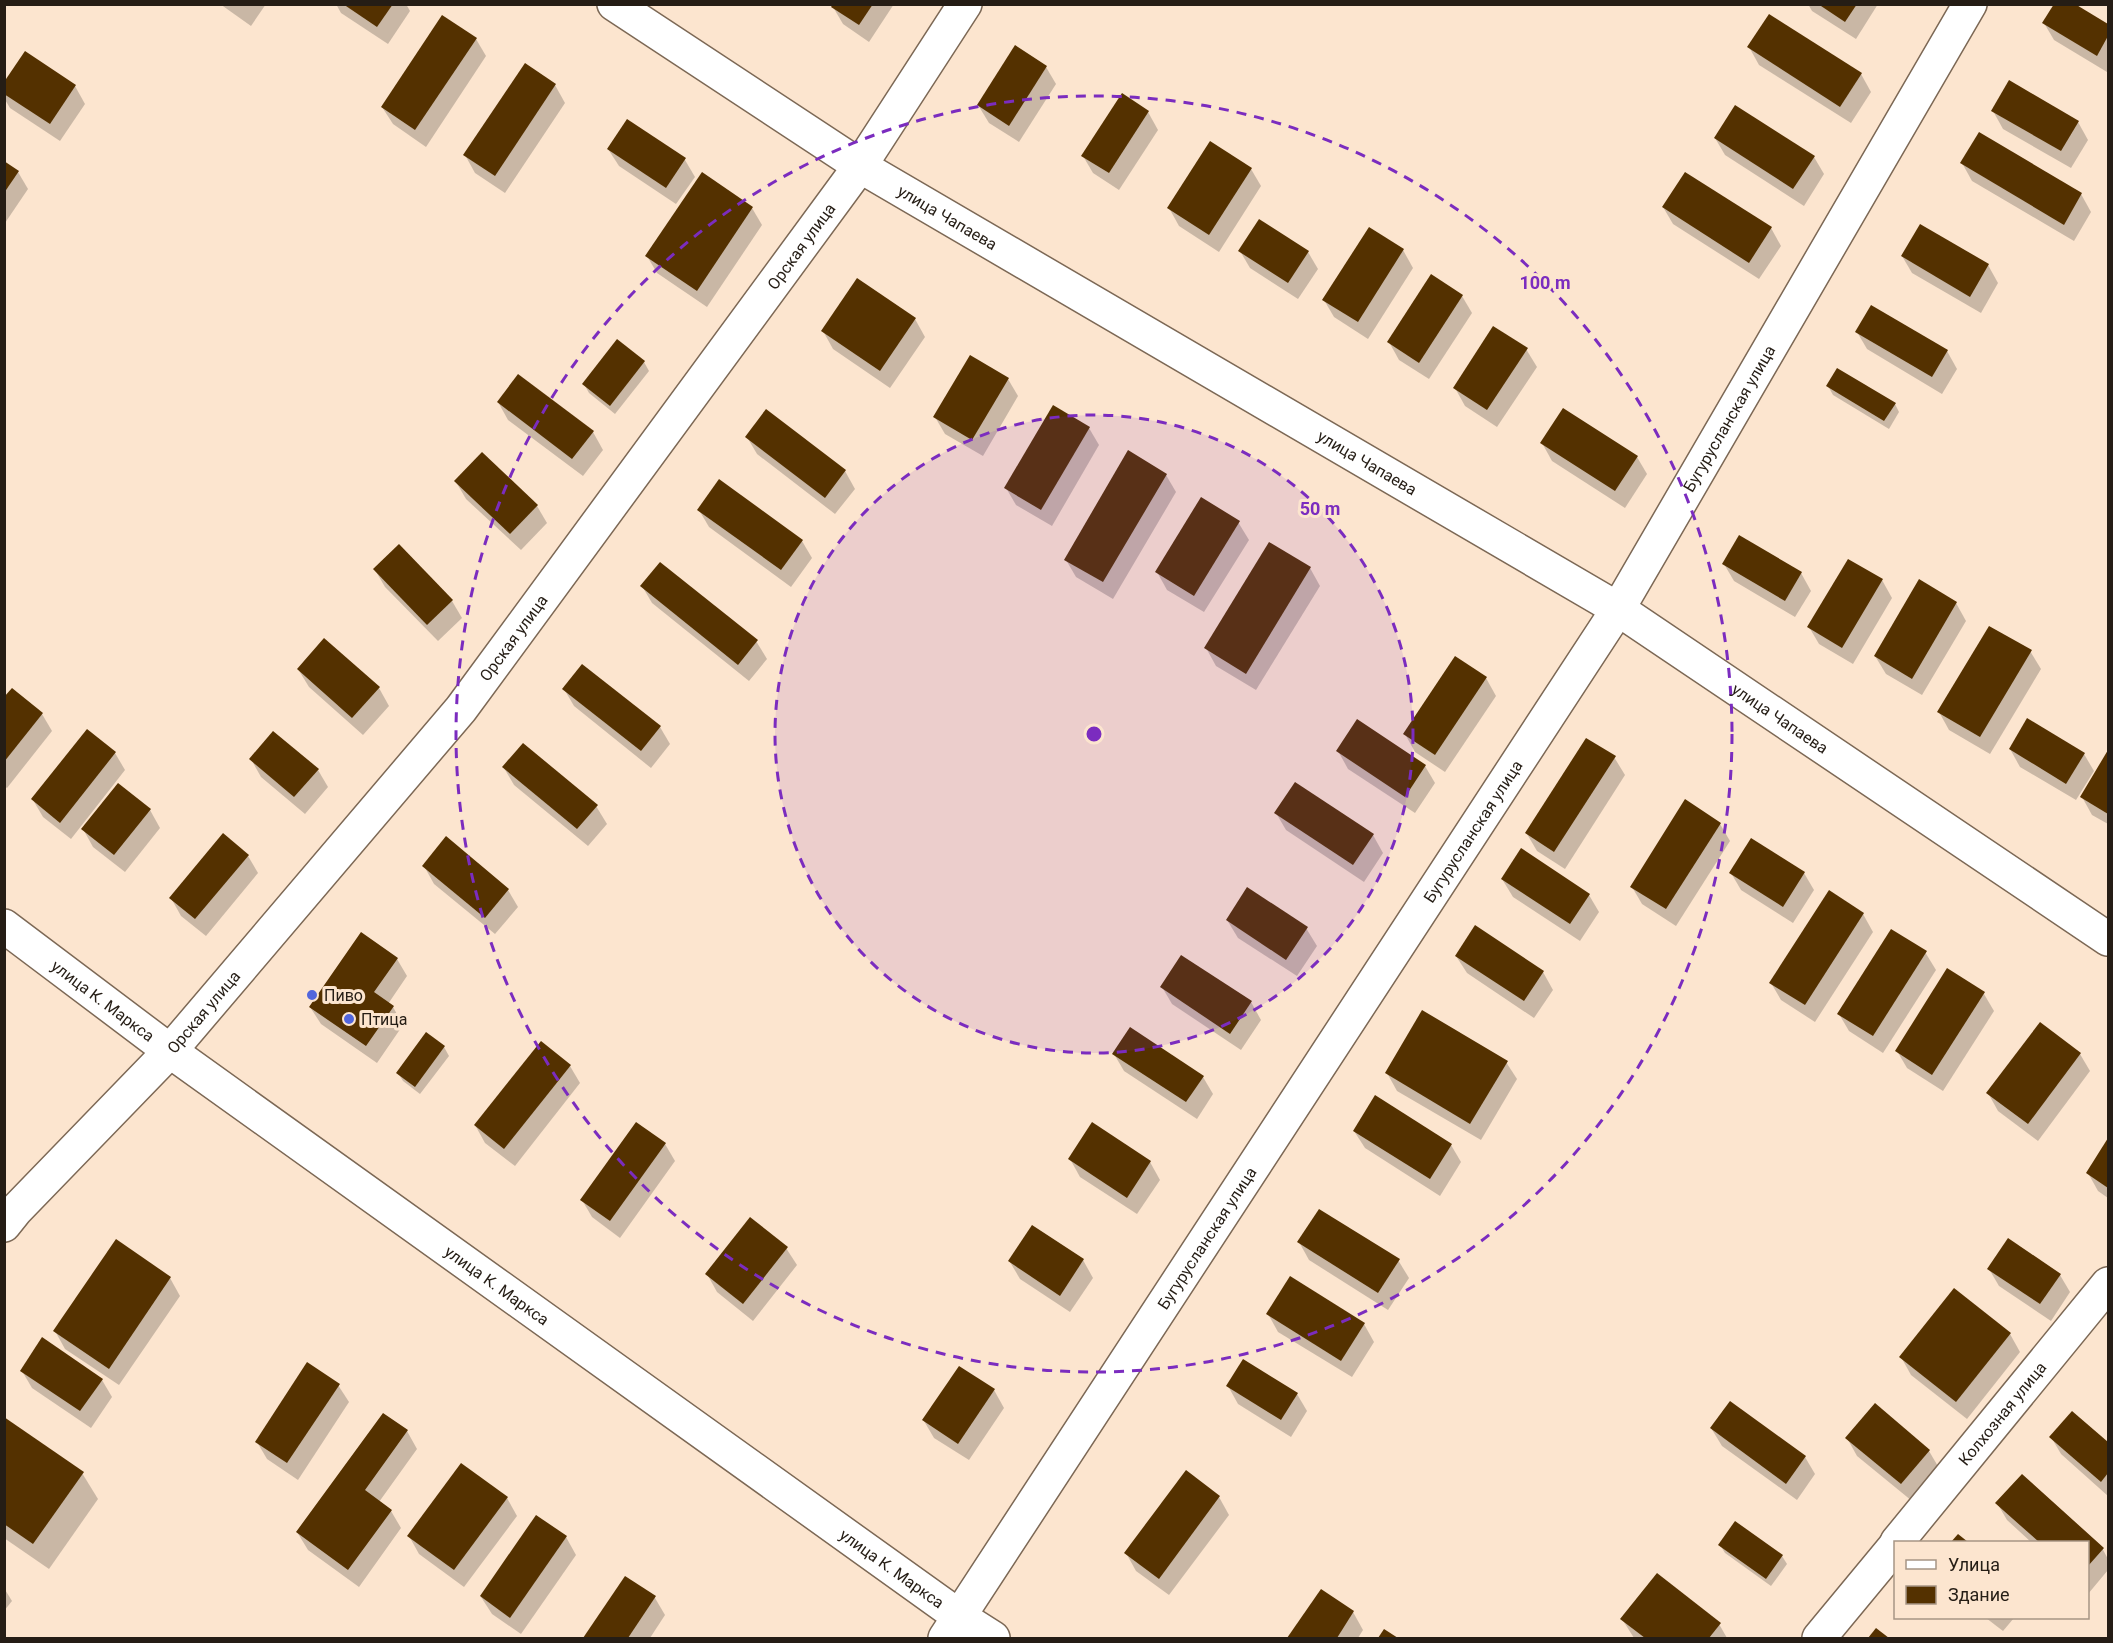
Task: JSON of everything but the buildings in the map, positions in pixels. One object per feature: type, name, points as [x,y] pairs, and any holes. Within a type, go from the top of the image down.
[{"type":"street","name":"улица Чапаева","points":[[614,4],[860,166],[1618,609],[2109,939]]},
{"type":"street","name":"Орская улица","points":[[4,1224],[170,1051],[461,709],[860,166],[965,4]]},
{"type":"street","name":"Бугурусланская улица","points":[[952,1628],[1618,609],[1970,4]]},
{"type":"street","name":"улица К. Маркса","points":[[4,926],[952,1628],[993,1638]]},
{"type":"street","name":"Колхозная улица","points":[[1898,1541],[2109,1284]]},
{"type":"street","name":"Колхозная улица","points":[[1819,1638],[1894,1546]]},
{"type":"place","name":"Пиво","points":[[312,995]]},
{"type":"place","name":"Птица","points":[[349,1019]]}]
